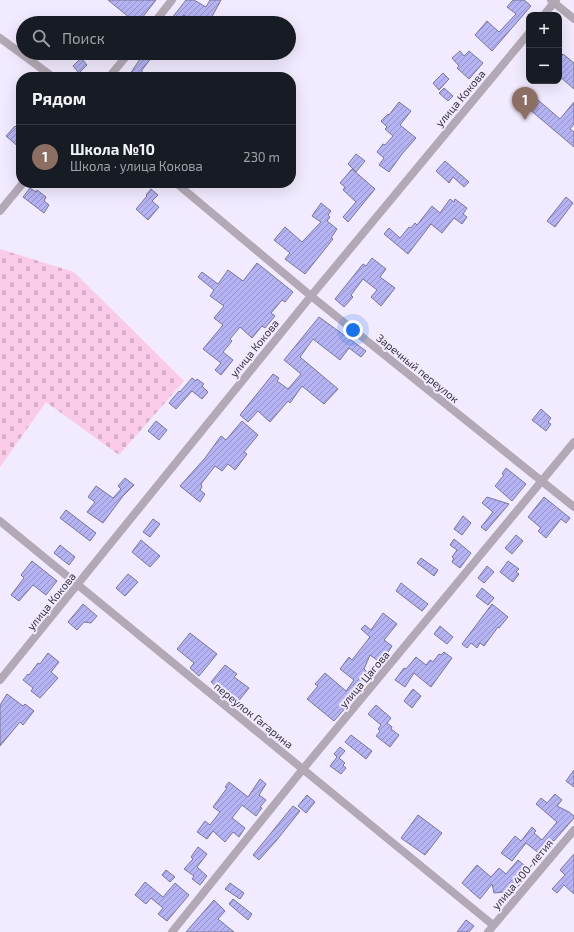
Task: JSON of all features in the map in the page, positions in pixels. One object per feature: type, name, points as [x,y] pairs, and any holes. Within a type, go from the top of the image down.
[{"type":"street","points":[[159,16],[172,0]]},
{"type":"street","points":[[546,12],[554,1],[574,19]]},
{"type":"street","name":"улица Кокова","points":[[0,680],[311,296],[526,37]]},
{"type":"street","points":[[0,38],[16,50]]},
{"type":"street","points":[[30,60],[46,72]]},
{"type":"street","points":[[113,72],[123,60]]},
{"type":"street","points":[[0,211],[19,188]]},
{"type":"street","name":"Заречный переулок","points":[[182,188],[311,296],[574,507]]},
{"type":"street","name":"улица Цагова","points":[[172,932],[574,442]]},
{"type":"street","name":"переулок Гагарина","points":[[0,521],[493,925]]},
{"type":"street","name":"улица 400-летия","points":[[488,932],[574,830]]},
{"type":"green space","points":[[0,249],[74,272],[184,381],[119,455],[46,402],[0,467]]},
{"type":"building","points":[[108,0],[156,0],[143,16],[127,16]]},
{"type":"building","points":[[186,0],[194,0],[206,7],[210,0],[221,0],[212,16],[173,16]]},
{"type":"building","points":[[513,0],[524,0],[531,6],[492,51],[475,35],[487,21],[499,32],[516,14],[507,7]]},
{"type":"building","points":[[460,51],[464,56],[469,51],[483,63],[469,79],[457,68],[459,66],[452,58]]},
{"type":"building","points":[[563,54],[574,63],[574,89],[562,79]]},
{"type":"building","points":[[79,60],[83,60],[87,65],[80,72],[78,72],[73,66]]},
{"type":"building","points":[[139,60],[150,60],[142,72],[131,72]]},
{"type":"building","points":[[443,73],[449,79],[439,90],[433,83]]},
{"type":"building","points":[[444,88],[453,96],[448,101],[439,93]]},
{"type":"building","points":[[530,93],[560,119],[574,102],[574,124],[570,129],[574,132],[574,147],[522,103]]},
{"type":"building","points":[[399,102],[411,111],[400,125],[416,138],[389,172],[379,165],[384,158],[377,152],[383,144],[385,145],[393,136],[385,129],[387,127],[381,121],[388,114],[389,115]]},
{"type":"building","points":[[15,126],[16,127],[16,145],[6,136]]},
{"type":"building","points":[[356,154],[365,161],[356,172],[348,164]]},
{"type":"building","points":[[445,161],[469,182],[464,187],[453,177],[449,183],[436,171]]},
{"type":"building","points":[[352,169],[375,189],[348,222],[343,217],[356,202],[343,190],[345,187],[340,183]]},
{"type":"building","points":[[30,188],[36,192],[37,190],[46,197],[44,201],[49,205],[44,213],[23,197]]},
{"type":"building","points":[[151,189],[158,195],[152,201],[159,207],[148,220],[136,209]]},
{"type":"building","points":[[566,197],[573,203],[555,227],[547,221]]},
{"type":"building","points":[[450,199],[454,202],[455,199],[467,208],[463,214],[467,217],[462,224],[454,218],[442,233],[431,224],[408,254],[384,234],[389,228],[400,238],[409,227],[411,228],[415,223],[417,225],[432,206],[440,213]]},
{"type":"building","points":[[321,203],[331,211],[328,215],[330,217],[327,221],[337,229],[331,238],[333,239],[305,274],[285,259],[290,253],[274,240],[285,227],[302,242],[321,222],[312,216]]},
{"type":"building","points":[[372,258],[386,269],[380,277],[395,288],[381,306],[371,297],[377,290],[363,279],[351,295],[353,297],[344,307],[335,299],[363,264],[366,266]]},
{"type":"building","points":[[257,263],[293,292],[285,302],[282,300],[271,313],[275,316],[265,328],[262,326],[252,338],[240,327],[230,339],[232,341],[223,352],[233,360],[221,375],[215,370],[221,363],[203,349],[223,325],[214,318],[224,306],[210,296],[214,290],[198,277],[202,272],[218,284],[228,270],[243,281]]},
{"type":"building","points":[[319,317],[366,351],[361,357],[349,348],[340,360],[313,339],[300,357],[338,389],[324,404],[302,386],[290,403],[288,401],[270,422],[258,411],[248,422],[240,415],[273,374],[279,378],[277,381],[288,389],[301,374],[284,360]]},
{"type":"building","points":[[192,378],[196,381],[197,379],[204,384],[202,386],[208,392],[202,399],[192,391],[176,409],[169,403]]},
{"type":"building","points":[[541,409],[551,418],[548,422],[551,424],[546,431],[532,420]]},
{"type":"building","points":[[156,421],[167,430],[159,440],[148,431]]},
{"type":"building","points":[[242,421],[258,435],[244,452],[247,454],[235,470],[228,464],[222,471],[215,466],[201,484],[202,487],[200,490],[205,494],[200,502],[180,486],[205,458],[221,436],[226,440]]},
{"type":"building","points":[[506,468],[526,484],[512,501],[495,486],[504,475],[502,474]]},
{"type":"building","points":[[125,478],[134,485],[123,496],[103,523],[87,512],[95,502],[88,497],[96,486],[113,498],[121,489],[118,486]]},
{"type":"building","points":[[487,497],[509,504],[486,531],[481,527],[493,512],[482,503]]},
{"type":"building","points":[[544,497],[570,518],[566,523],[561,519],[546,538],[538,531],[541,528],[528,517]]},
{"type":"building","points":[[66,510],[96,533],[90,541],[60,518]]},
{"type":"building","points":[[463,516],[471,523],[462,535],[454,529]]},
{"type":"building","points":[[153,519],[160,524],[150,537],[143,532]]},
{"type":"building","points":[[516,535],[523,541],[512,554],[505,548]]},
{"type":"building","points":[[454,539],[471,553],[460,568],[452,562],[454,558],[452,557],[457,550],[450,545]]},
{"type":"building","points":[[141,540],[160,556],[150,567],[132,552]]},
{"type":"building","points":[[60,545],[75,557],[69,565],[54,553]]},
{"type":"building","points":[[421,558],[438,570],[434,576],[417,563]]},
{"type":"building","points":[[32,561],[57,581],[46,595],[33,585],[19,601],[11,595],[24,578],[21,575]]},
{"type":"building","points":[[508,561],[519,569],[516,572],[519,574],[513,582],[500,572]]},
{"type":"building","points":[[487,566],[494,572],[484,583],[478,578]]},
{"type":"building","points":[[128,574],[138,582],[125,596],[116,588]]},
{"type":"building","points":[[401,583],[428,604],[422,611],[396,591]]},
{"type":"building","points":[[482,588],[494,598],[488,605],[476,596]]},
{"type":"building","points":[[83,604],[97,616],[91,623],[84,622],[77,630],[68,622]]},
{"type":"building","points":[[492,604],[508,617],[499,628],[498,627],[484,646],[480,643],[477,648],[471,643],[467,648],[462,644]]},
{"type":"building","points":[[383,613],[397,624],[384,640],[392,646],[381,663],[370,655],[364,669],[369,674],[345,704],[347,706],[334,721],[307,699],[318,686],[315,684],[325,673],[346,691],[354,680],[340,669],[349,657],[352,660],[370,637],[361,629],[365,625],[371,630]]},
{"type":"building","points":[[440,626],[453,637],[447,644],[434,634]]},
{"type":"building","points":[[190,633],[217,654],[199,676],[190,668],[194,663],[177,649]]},
{"type":"building","points":[[444,652],[452,658],[431,687],[414,673],[405,687],[395,680],[404,668],[406,669],[416,657],[426,665],[430,660],[433,662],[439,654],[441,655]]},
{"type":"building","points":[[48,653],[59,662],[51,672],[58,678],[40,698],[31,691],[33,688],[23,680],[38,663],[40,664]]},
{"type":"building","points":[[225,665],[237,674],[234,677],[249,688],[237,703],[211,682]]},
{"type":"building","points":[[413,689],[421,696],[412,708],[404,701]]},
{"type":"building","points":[[7,694],[23,706],[25,704],[34,711],[23,725],[20,722],[0,746],[0,705]]},
{"type":"building","points":[[376,705],[391,718],[387,723],[392,727],[391,729],[399,735],[390,747],[376,736],[380,731],[378,729],[381,725],[368,714]]},
{"type":"building","points":[[351,735],[372,751],[366,759],[345,742]]},
{"type":"building","points":[[340,747],[345,751],[339,758],[345,763],[343,765],[346,768],[341,774],[330,766],[337,757],[334,754]]},
{"type":"building","points":[[574,770],[574,787],[566,781]]},
{"type":"building","points":[[260,779],[266,784],[259,795],[266,800],[260,807],[262,808],[256,816],[242,805],[232,818],[245,828],[239,837],[233,832],[225,842],[213,831],[207,839],[197,832],[205,821],[210,825],[220,812],[213,807],[227,788],[225,787],[229,782],[248,797]]},
{"type":"building","points":[[555,794],[562,800],[557,806],[569,812],[574,816],[574,818],[554,841],[552,840],[540,854],[526,843],[512,861],[501,853],[515,836],[521,841],[532,827],[536,831],[534,833],[542,840],[557,822],[536,804],[541,798],[547,803]]},
{"type":"building","points":[[307,795],[315,802],[306,813],[298,806]]},
{"type":"building","points":[[293,806],[300,811],[259,860],[253,855]]},
{"type":"building","points":[[418,815],[442,833],[425,855],[401,838]]},
{"type":"building","points":[[198,847],[207,854],[197,867],[207,876],[200,885],[192,879],[194,876],[184,869],[193,859],[191,857]]},
{"type":"building","points":[[574,854],[574,894],[564,885],[557,893],[552,889],[565,875],[560,870]]},
{"type":"building","points":[[518,860],[531,871],[509,897],[504,892],[494,893],[492,884],[480,899],[462,883],[477,865],[491,877],[499,868],[506,874]]},
{"type":"building","points":[[166,870],[175,877],[170,882],[162,875]]},
{"type":"building","points":[[145,882],[163,897],[175,883],[189,895],[167,921],[158,914],[163,908],[151,898],[146,904],[135,895]]},
{"type":"building","points":[[230,883],[244,893],[240,899],[225,889]]},
{"type":"building","points":[[233,899],[252,914],[248,920],[229,904]]},
{"type":"building","points":[[214,900],[225,911],[218,919],[234,932],[186,932]]},
{"type":"building","points":[[466,920],[474,926],[469,932],[457,932]]},
{"type":"place","name":"Школа №10","points":[[525,120]]}]
